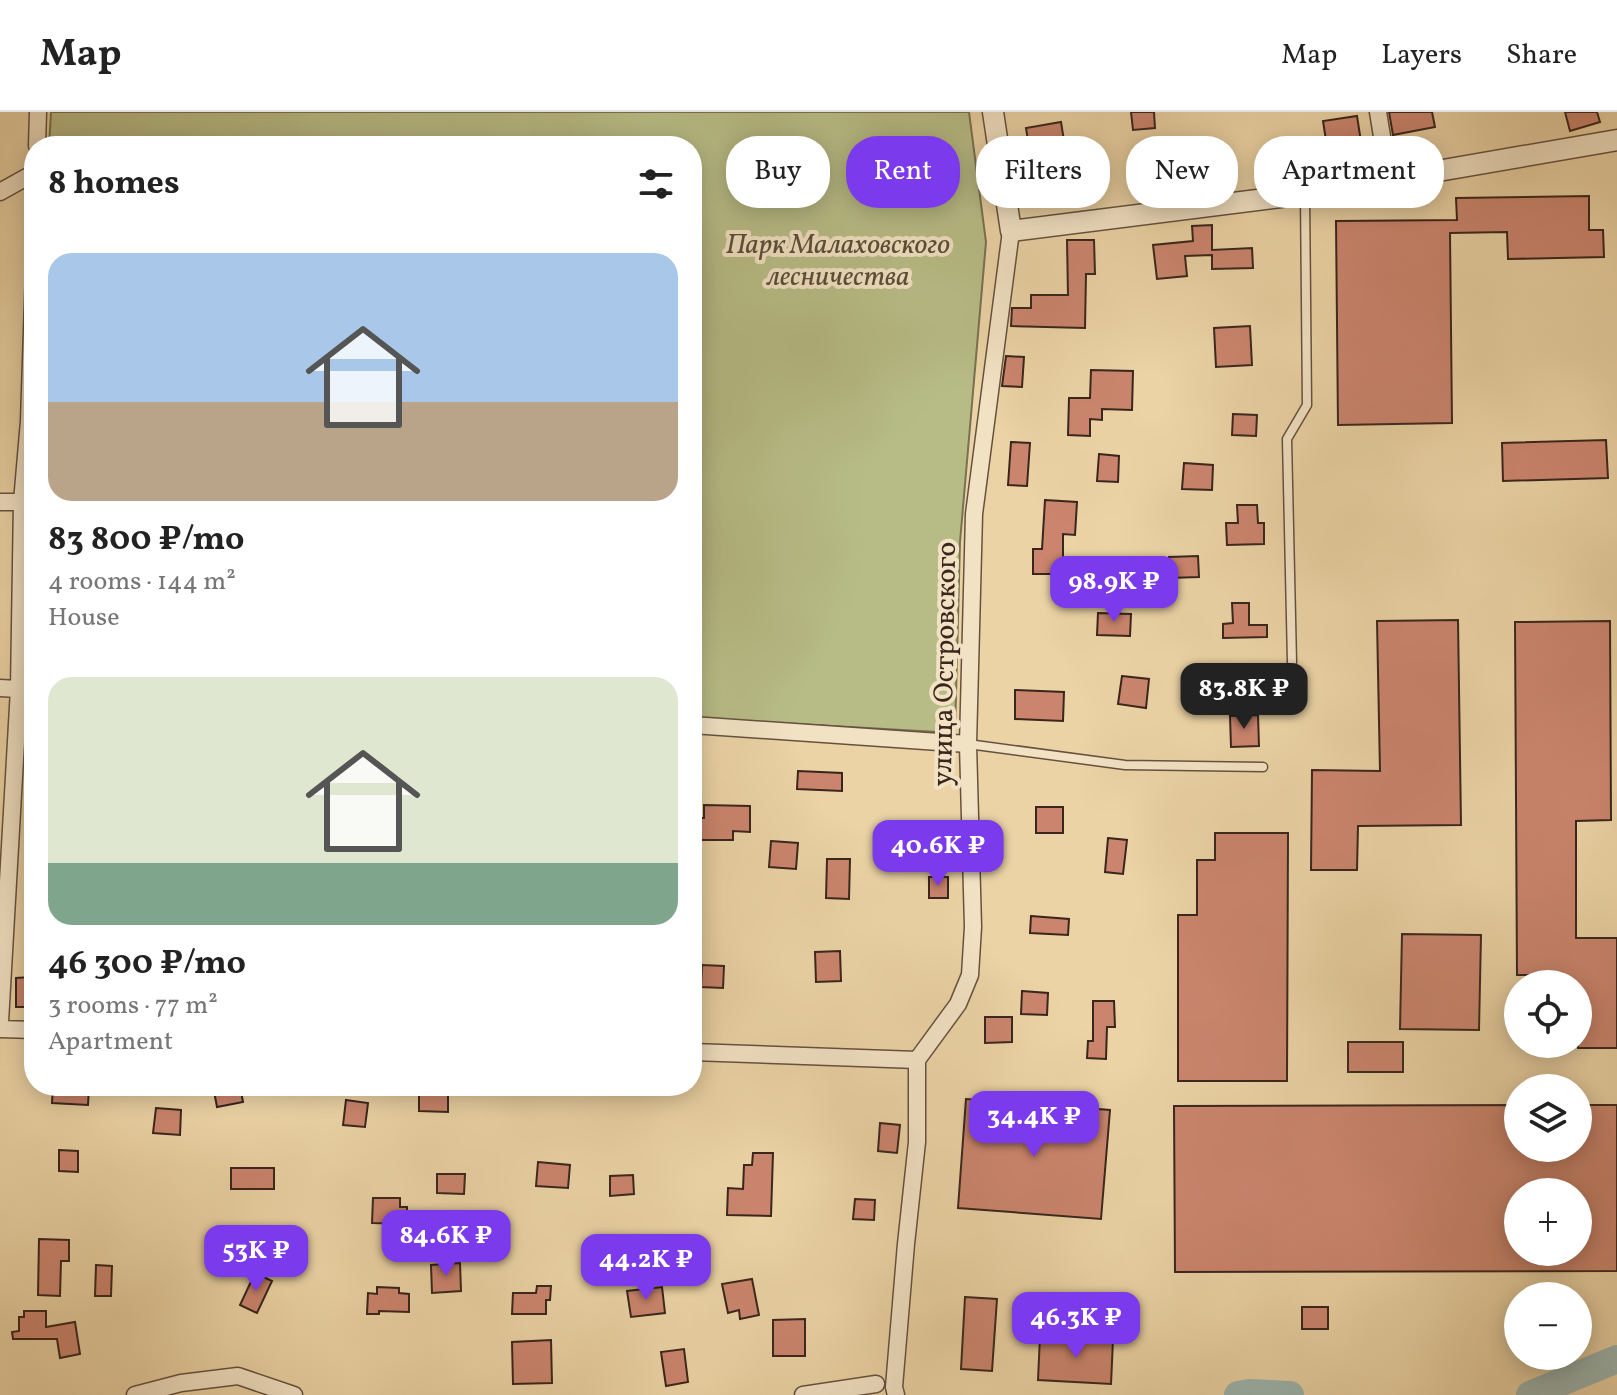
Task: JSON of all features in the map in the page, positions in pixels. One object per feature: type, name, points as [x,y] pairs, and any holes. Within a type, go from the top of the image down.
[{"type":"street","points":[[37,136],[38,112]]},
{"type":"street","name":"улица Островского","points":[[917,1060],[958,1004],[970,975],[973,927],[968,744],[974,514],[1011,231],[993,112]]},
{"type":"street","points":[[1378,112],[1382,136]]},
{"type":"street","points":[[1444,170],[1617,140]]},
{"type":"street","points":[[0,192],[24,179]]},
{"type":"street","points":[[1011,231],[1254,200]]},
{"type":"street","points":[[24,479],[24,596]]},
{"type":"street","points":[[0,502],[22,502]]},
{"type":"street","points":[[0,688],[24,690]]},
{"type":"street","points":[[0,1022],[24,716]]},
{"type":"street","points":[[702,726],[968,744]]},
{"type":"street","points":[[0,1029],[24,1030]]},
{"type":"street","points":[[702,1052],[917,1060],[917,1142],[894,1387],[896,1395]]},
{"type":"street","points":[[135,1395],[181,1389],[238,1376],[294,1395]]},
{"type":"street","points":[[803,1395],[876,1384]]},
{"type":"lane","points":[[1292,662],[1287,439],[1307,405],[1305,208]]},
{"type":"lane","points":[[968,744],[1125,765],[1263,767]]},
{"type":"green space","name":"Парк Малаховского лесничества","points":[[51,112],[969,112],[976,166],[976,208],[982,208],[986,242],[960,542],[955,733],[702,719],[702,136],[50,136]]},
{"type":"building","points":[[1131,112],[1154,112],[1155,128],[1133,130]]},
{"type":"building","points":[[1389,112],[1432,112],[1435,127],[1393,135]]},
{"type":"building","points":[[1565,112],[1597,112],[1600,122],[1570,131]]},
{"type":"building","points":[[1357,116],[1360,136],[1325,136],[1323,121]]},
{"type":"building","points":[[1061,122],[1063,136],[1027,136],[1026,128]]},
{"type":"building","points":[[1589,196],[1589,230],[1603,230],[1604,257],[1508,259],[1507,232],[1450,233],[1452,423],[1338,425],[1336,221],[1457,220],[1456,198]]},
{"type":"building","points":[[1212,225],[1212,250],[1252,248],[1253,268],[1212,269],[1212,255],[1185,256],[1187,276],[1157,279],[1153,245],[1193,241],[1192,226]]},
{"type":"building","points":[[1067,240],[1094,240],[1095,274],[1086,274],[1085,328],[1011,326],[1012,308],[1031,308],[1031,295],[1068,295]]},
{"type":"building","points":[[1250,326],[1252,365],[1216,367],[1214,328]]},
{"type":"building","points":[[1006,356],[1024,357],[1022,387],[1002,386]]},
{"type":"building","points":[[1091,370],[1133,371],[1132,410],[1102,409],[1102,420],[1090,419],[1090,436],[1068,435],[1069,398],[1090,398]]},
{"type":"building","points":[[1233,414],[1257,415],[1256,436],[1232,435]]},
{"type":"building","points":[[1606,440],[1608,478],[1503,481],[1502,443]]},
{"type":"building","points":[[1011,442],[1030,443],[1027,486],[1008,485]]},
{"type":"building","points":[[1099,454],[1119,456],[1118,482],[1097,481]]},
{"type":"building","points":[[1184,463],[1213,465],[1212,490],[1182,489]]},
{"type":"building","points":[[1045,500],[1077,502],[1075,535],[1063,534],[1063,574],[1033,574],[1033,549],[1042,549]]},
{"type":"building","points":[[1237,505],[1257,505],[1258,523],[1264,523],[1264,544],[1227,545],[1226,523],[1238,523]]},
{"type":"building","points":[[1198,556],[1199,577],[1169,578],[1169,557]]},
{"type":"building","points":[[1232,603],[1249,603],[1249,625],[1267,625],[1267,637],[1223,638],[1223,624],[1233,623]]},
{"type":"building","points":[[1098,613],[1131,614],[1130,636],[1097,635]]},
{"type":"building","points":[[1458,620],[1461,825],[1358,826],[1357,870],[1311,870],[1312,770],[1380,771],[1377,621]]},
{"type":"building","points":[[1610,621],[1611,820],[1576,821],[1576,938],[1617,938],[1617,1048],[1592,1048],[1592,970],[1517,970],[1515,622]]},
{"type":"building","points":[[1122,676],[1149,679],[1146,708],[1118,704]]},
{"type":"building","points":[[1015,690],[1064,692],[1063,721],[1015,719]]},
{"type":"building","points":[[1258,715],[1259,746],[1231,747],[1230,716]]},
{"type":"building","points":[[798,771],[842,773],[842,791],[797,789]]},
{"type":"building","points":[[704,805],[750,806],[750,832],[733,831],[733,840],[702,840]]},
{"type":"building","points":[[1036,807],[1063,807],[1063,833],[1036,833]]},
{"type":"building","points":[[1215,833],[1288,833],[1287,1081],[1178,1081],[1178,915],[1197,915],[1197,860],[1215,860]]},
{"type":"building","points":[[1108,838],[1127,840],[1123,874],[1105,872]]},
{"type":"building","points":[[771,841],[798,843],[796,869],[769,867]]},
{"type":"building","points":[[827,859],[850,859],[849,899],[826,898]]},
{"type":"building","points":[[929,877],[948,877],[948,898],[929,898]]},
{"type":"building","points":[[1031,916],[1069,919],[1068,935],[1030,933]]},
{"type":"building","points":[[1402,934],[1481,935],[1479,1030],[1400,1029]]},
{"type":"building","points":[[840,951],[841,981],[816,982],[815,952]]},
{"type":"building","points":[[702,965],[724,966],[723,988],[702,987]]},
{"type":"building","points":[[24,977],[24,1007],[16,1007],[16,978]]},
{"type":"building","points":[[1022,991],[1048,993],[1047,1015],[1021,1014]]},
{"type":"building","points":[[1093,1001],[1114,1001],[1115,1027],[1107,1027],[1106,1059],[1087,1058],[1088,1041],[1093,1041]]},
{"type":"building","points":[[985,1017],[1012,1017],[1012,1042],[985,1043]]},
{"type":"building","points":[[1348,1042],[1403,1042],[1403,1072],[1348,1072]]},
{"type":"building","points":[[52,1096],[88,1096],[88,1105],[52,1103]]},
{"type":"building","points":[[215,1096],[242,1096],[243,1102],[217,1107]]},
{"type":"building","points":[[419,1096],[448,1096],[448,1112],[419,1111]]},
{"type":"building","points":[[966,1099],[1110,1110],[1101,1219],[958,1208]]},
{"type":"building","points":[[346,1100],[368,1103],[365,1127],[343,1125]]},
{"type":"building","points":[[1504,1105],[1504,1162],[1592,1162],[1592,1105],[1617,1105],[1617,1271],[1175,1272],[1174,1106]]},
{"type":"building","points":[[156,1108],[181,1110],[180,1135],[153,1133]]},
{"type":"building","points":[[880,1123],[900,1125],[897,1153],[878,1151]]},
{"type":"building","points":[[59,1150],[78,1151],[78,1172],[59,1171]]},
{"type":"building","points":[[753,1153],[773,1153],[771,1216],[727,1215],[728,1188],[743,1189],[744,1165],[752,1165]]},
{"type":"building","points":[[538,1162],[570,1165],[568,1188],[536,1186]]},
{"type":"building","points":[[231,1168],[274,1168],[274,1189],[231,1189]]},
{"type":"building","points":[[437,1174],[465,1174],[464,1194],[437,1193]]},
{"type":"building","points":[[633,1175],[634,1194],[610,1196],[610,1176]]},
{"type":"building","points":[[373,1198],[400,1198],[400,1207],[407,1207],[407,1224],[372,1223]]},
{"type":"building","points":[[855,1199],[875,1200],[874,1220],[853,1219]]},
{"type":"building","points":[[39,1239],[69,1240],[69,1261],[61,1261],[60,1296],[38,1295]]},
{"type":"building","points":[[460,1263],[461,1291],[432,1293],[431,1265]]},
{"type":"building","points":[[96,1265],[112,1266],[111,1296],[95,1296]]},
{"type":"building","points":[[255,1273],[272,1281],[257,1313],[240,1305]]},
{"type":"building","points":[[752,1279],[759,1315],[740,1319],[739,1310],[728,1313],[722,1284]]},
{"type":"building","points":[[537,1286],[551,1286],[550,1300],[546,1300],[546,1314],[512,1314],[513,1293],[536,1293]]},
{"type":"building","points":[[377,1287],[399,1288],[399,1293],[409,1294],[409,1312],[379,1311],[379,1314],[367,1314],[368,1293],[377,1294]]},
{"type":"building","points":[[662,1287],[665,1313],[631,1317],[627,1291]]},
{"type":"building","points":[[965,1297],[997,1299],[992,1371],[961,1369]]},
{"type":"building","points":[[1302,1307],[1328,1307],[1328,1329],[1302,1329]]},
{"type":"building","points":[[24,1311],[46,1311],[46,1327],[75,1322],[80,1354],[60,1358],[57,1339],[13,1339],[12,1332],[19,1331],[19,1317],[24,1317]]},
{"type":"building","points":[[805,1319],[805,1356],[773,1356],[773,1320]]},
{"type":"building","points":[[1040,1336],[1113,1340],[1111,1384],[1038,1380]]},
{"type":"building","points":[[551,1340],[552,1383],[513,1384],[512,1342]]},
{"type":"building","points":[[684,1349],[688,1382],[666,1386],[661,1352]]},
{"type":"waterway","points":[[1530,1395],[1617,1359]]},
{"type":"waterway","points":[[1238,1395],[1290,1395]]}]
